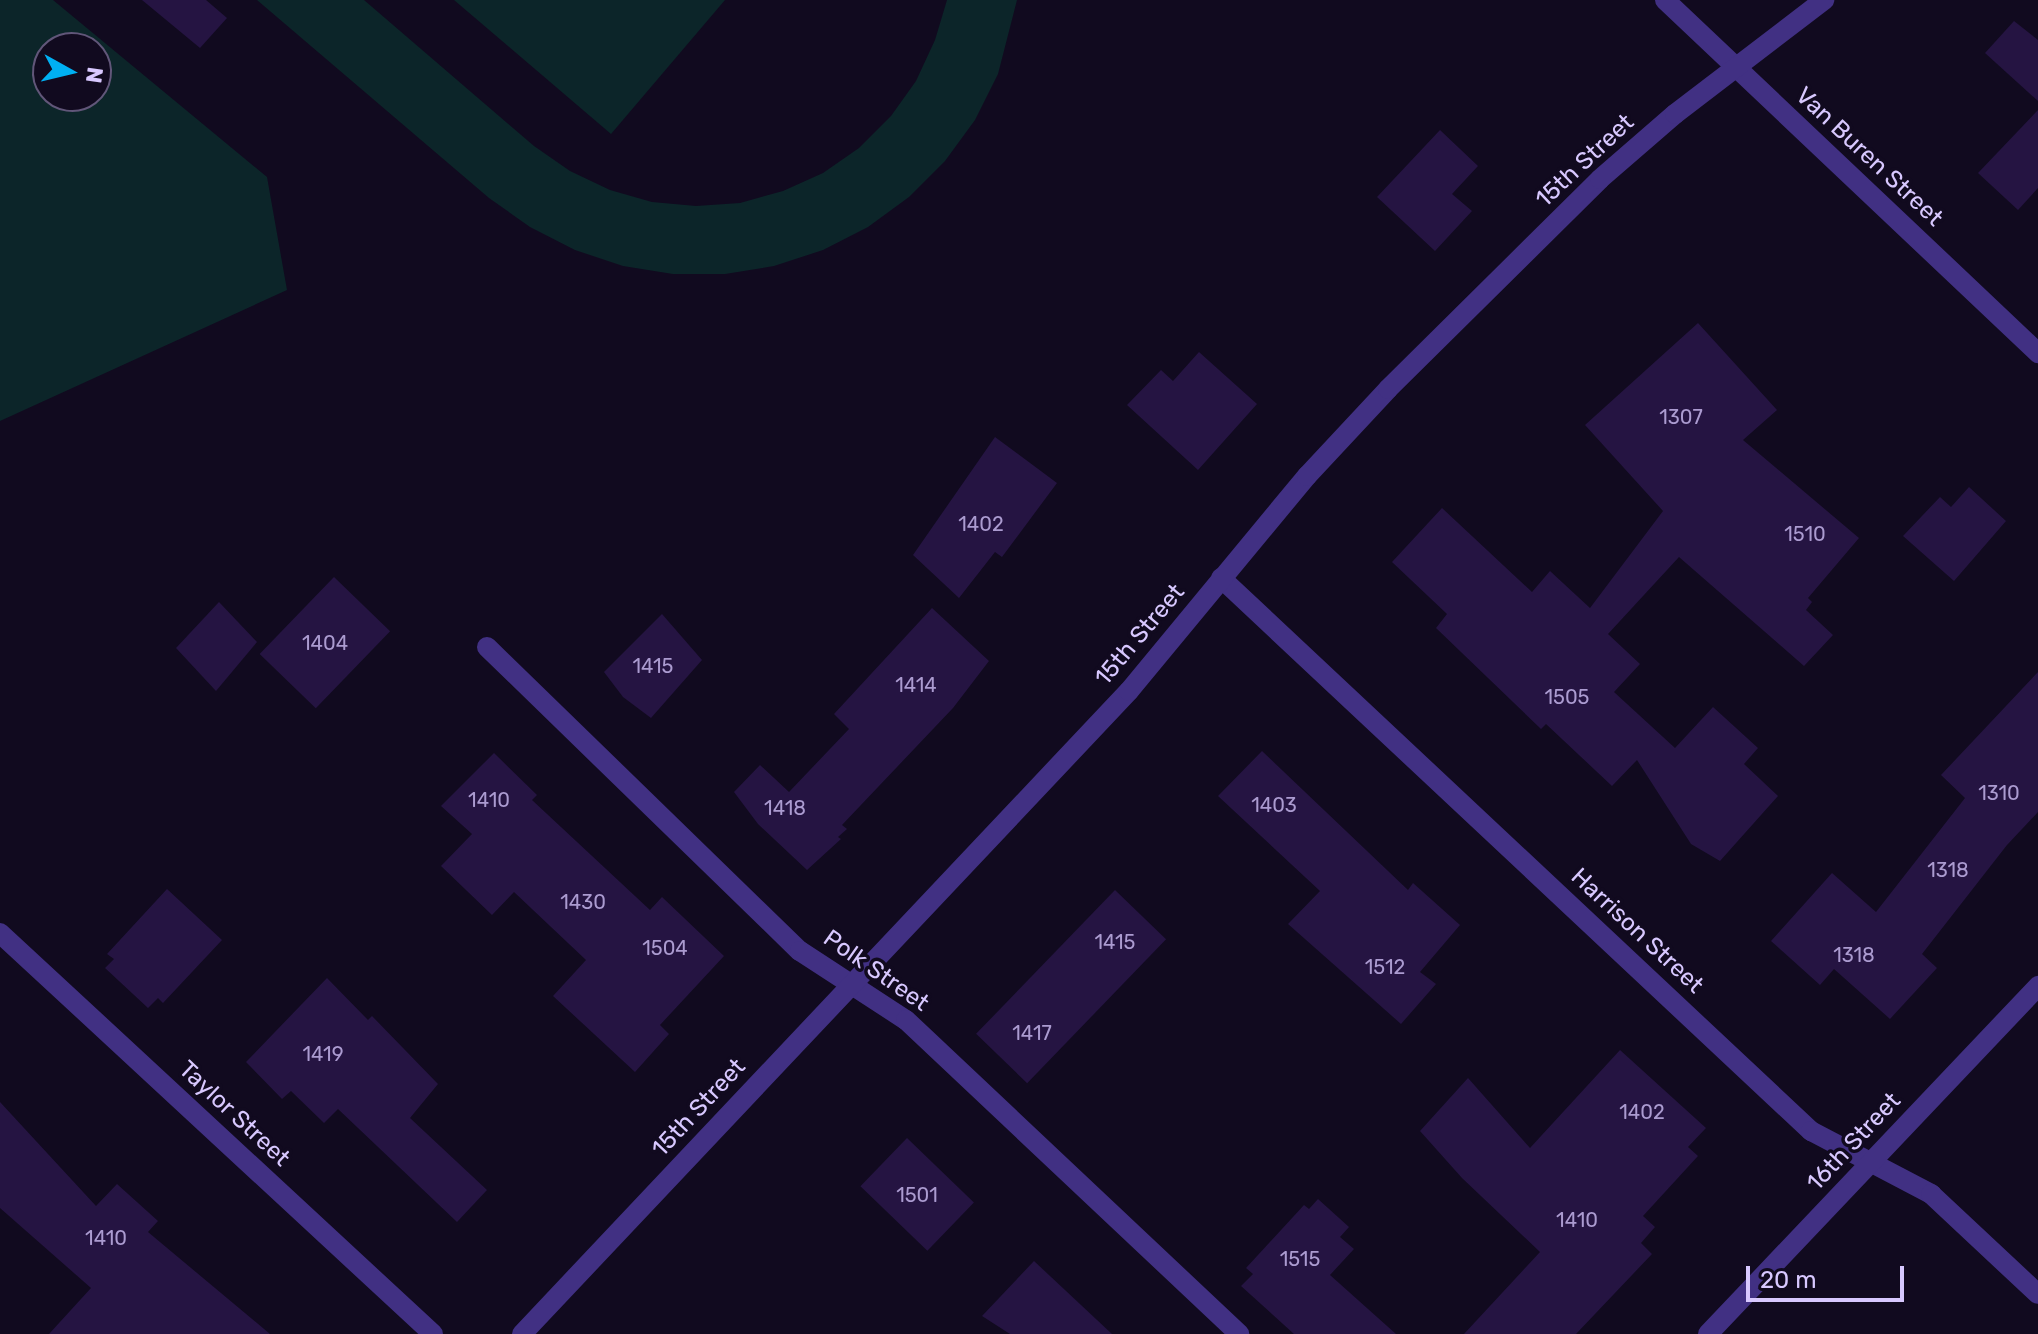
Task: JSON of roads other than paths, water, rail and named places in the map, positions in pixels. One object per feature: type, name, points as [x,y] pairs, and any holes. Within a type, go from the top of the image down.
[{"type":"street","name":"Van Buren Street","points":[[1665,0],[2038,353]]},
{"type":"street","name":"15th Street","points":[[522,1334],[1129,691],[1307,476],[1388,389],[1540,238],[1675,114],[1824,0]]},
{"type":"street","name":"Harrison Street","points":[[1221,578],[1811,1131],[1931,1194],[2038,1294]]},
{"type":"street","name":"Polk Street","points":[[487,647],[800,951],[906,1020],[1239,1334]]},
{"type":"street","name":"Taylor Street","points":[[0,933],[433,1334]]},
{"type":"street","name":"16th Street","points":[[1708,1334],[2038,986]]}]
